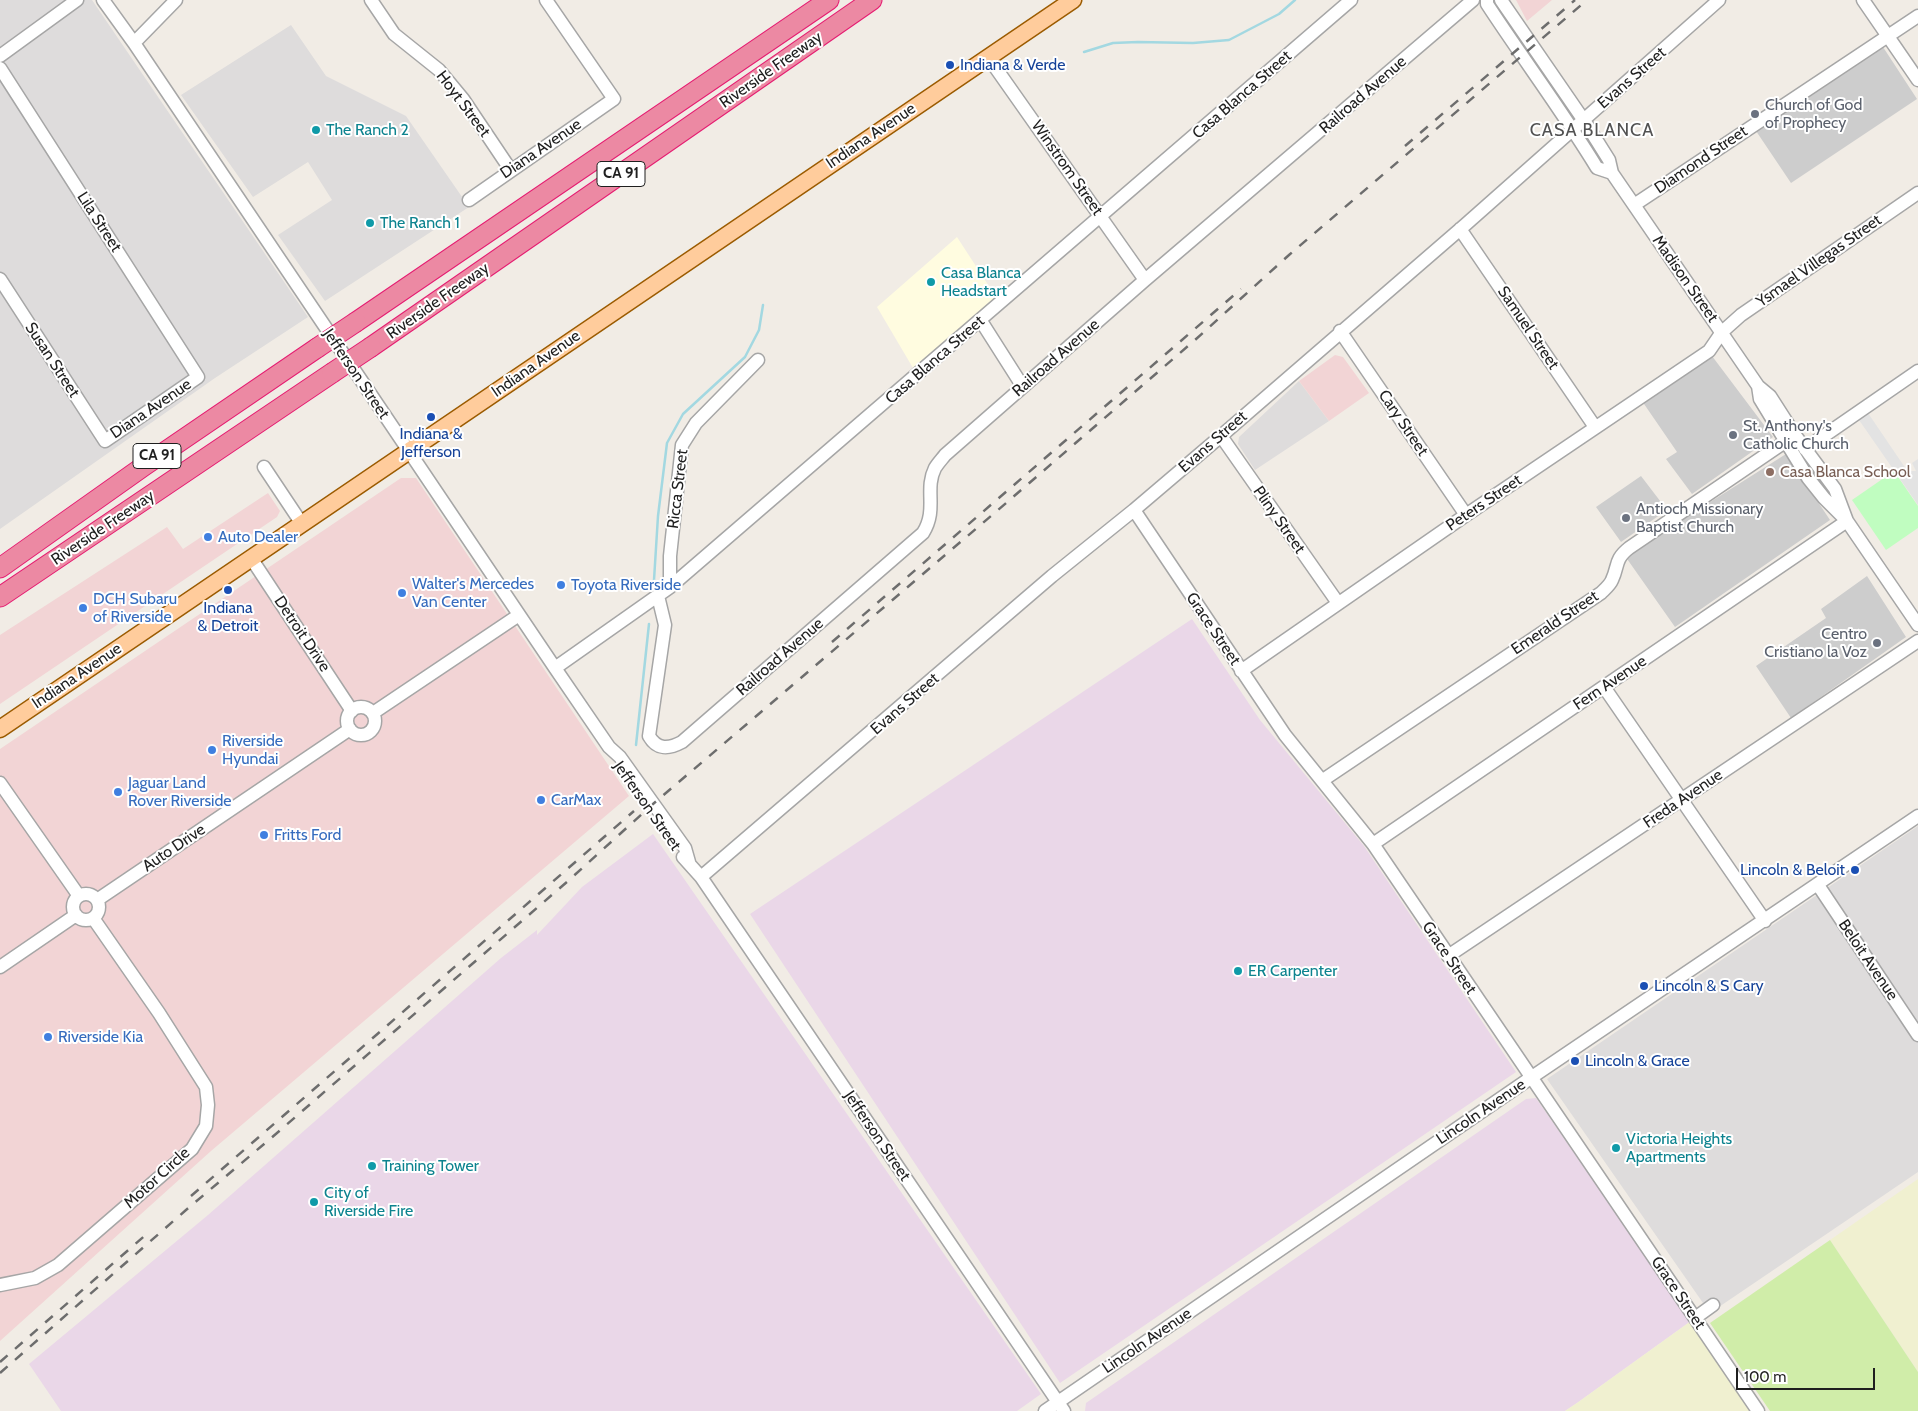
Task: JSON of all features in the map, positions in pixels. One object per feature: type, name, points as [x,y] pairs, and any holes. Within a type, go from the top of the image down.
[{"type":"highway","name":"Riverside Freeway","points":[[0,568],[144,466],[829,0]]},
{"type":"highway","name":"Riverside Freeway","points":[[0,597],[332,374],[872,0]]},
{"type":"main road","name":"Indiana Avenue","points":[[0,729],[1073,0]]},
{"type":"street","points":[[0,56],[78,0]]},
{"type":"street","name":"Jefferson Street","points":[[103,0],[134,42],[609,747],[615,762],[647,809],[677,851],[701,877],[1061,1407]]},
{"type":"street","points":[[134,42],[176,0]]},
{"type":"street","name":"Hoyt Street","points":[[371,0],[394,34],[439,70],[463,99],[510,169]]},
{"type":"street","name":"Diana Avenue","points":[[469,200],[510,169],[614,99],[546,0]]},
{"type":"street","name":"Casa Blanca Street","points":[[555,668],[670,587],[1352,0]]},
{"type":"street","name":"Railroad Avenue","points":[[658,596],[665,625],[649,736],[652,742],[658,746],[672,748],[682,742],[923,533],[929,524],[932,512],[931,490],[936,466],[945,455],[1145,280],[1473,0]]},
{"type":"street","name":"Madison Street","points":[[1487,0],[1487,4],[1516,49],[1573,130],[1597,168],[1612,173]]},
{"type":"street","name":"Madison Street","points":[[1501,0],[1584,120],[1609,160],[1612,173],[1758,386],[1770,396],[1808,478],[1824,498],[1847,521],[1918,625]]},
{"type":"street","name":"Evans Street","points":[[701,877],[1052,576],[1221,436],[1460,229],[1719,0]]},
{"type":"street","points":[[1863,0],[1918,80]]},
{"type":"street","name":"Diamond Street","points":[[1634,205],[1918,16]]},
{"type":"street","name":"Winstrom Street","points":[[988,57],[1145,280]]},
{"type":"street","name":"Lila Street","points":[[0,68],[198,376]]},
{"type":"street","name":"Ysmael Villegas Street","points":[[1722,332],[1740,315],[1918,193]]},
{"type":"street","name":"Samuel Street","points":[[1460,229],[1595,427]]},
{"type":"street","name":"Susan Street","points":[[0,279],[105,440]]},
{"type":"street","points":[[980,321],[1023,387]]},
{"type":"street","name":"Cary Street","points":[[1340,331],[1466,515]]},
{"type":"street","name":"Peters Street","points":[[1241,671],[1466,515],[1709,351],[1722,332]]},
{"type":"street","name":"Ricca Street","points":[[670,587],[670,556],[682,445],[696,423],[758,360]]},
{"type":"street","points":[[1805,449],[1918,372]]},
{"type":"street","name":"Diana Avenue","points":[[105,440],[198,376]]},
{"type":"street","name":"Pliny Street","points":[[1221,436],[1338,603]]},
{"type":"street","name":"Madison Street","points":[[1791,438],[1805,449],[1835,489],[1847,521]]},
{"type":"street","name":"Emerald Street","points":[[1322,780],[1601,593],[1612,582],[1616,561],[1620,554],[1791,438]]},
{"type":"street","points":[[264,467],[302,524]]},
{"type":"street","name":"Grace Street","points":[[1134,510],[1285,735],[1373,844],[1758,1411]]},
{"type":"street","name":"Fern Avenue","points":[[1373,844],[1847,521]]},
{"type":"street","name":"Detroit Drive","points":[[251,558],[352,710]]},
{"type":"street","points":[[373,713],[519,615]]},
{"type":"street","name":"Freda Avenue","points":[[1448,956],[1918,641]]},
{"type":"street","points":[[1604,687],[1765,921]]},
{"type":"street","points":[[361,707],[373,713],[375,726],[370,733],[357,734],[350,729],[348,718],[352,710],[361,707]]},
{"type":"street","name":"Auto Drive","points":[[98,900],[350,729]]},
{"type":"street","points":[[0,783],[79,896]]},
{"type":"street","points":[[1914,819],[1918,833]]},
{"type":"street","name":"Lincoln Avenue","points":[[1045,1411],[1061,1407],[1532,1077],[1914,819]]},
{"type":"street","name":"Beloit Avenue","points":[[1818,885],[1918,1035]]},
{"type":"street","points":[[89,894],[98,900],[98,911],[94,918],[86,920],[76,915],[73,905],[79,896],[89,894]]},
{"type":"street","points":[[0,967],[76,915]]},
{"type":"street","name":"Motor Circle","points":[[0,1285],[35,1278],[58,1265],[192,1149],[206,1126],[208,1105],[206,1087],[159,1013],[94,918]]},
{"type":"street","points":[[1695,1318],[1713,1305]]},
{"type":"shaded area","points":[[0,0],[92,0],[308,317],[215,378],[0,529]]},
{"type":"shaded area","points":[[1516,0],[1552,0],[1527,21]]},
{"type":"shaded area","points":[[291,25],[326,76],[406,116],[469,207],[325,301],[278,235],[332,200],[308,162],[253,197],[181,95]]},
{"type":"shaded area","points":[[1883,47],[1917,99],[1791,183],[1754,128]]},
{"type":"shaded area","points":[[957,237],[996,297],[913,368],[877,307]]},
{"type":"shaded area","points":[[1335,355],[1343,357],[1369,393],[1329,421],[1299,381]]},
{"type":"shaded area","points":[[1712,356],[1773,437],[1692,494],[1666,459],[1677,452],[1642,401]]},
{"type":"shaded area","points":[[1299,381],[1329,421],[1255,470],[1238,444],[1239,437]]},
{"type":"shaded area","points":[[1868,413],[1906,469],[1916,471],[1912,463],[1918,459],[1918,505],[1859,420]]},
{"type":"shaded area","points":[[1786,454],[1830,520],[1675,627],[1625,556]]},
{"type":"shaded area","points":[[1641,476],[1667,510],[1621,542],[1596,507]]},
{"type":"shaded area","points":[[401,478],[416,478],[629,796],[211,1151],[0,1341],[0,749]]},
{"type":"shaded area","points":[[268,493],[280,511],[277,517],[0,704],[0,635],[167,527],[183,549]]},
{"type":"shaded area","points":[[1867,576],[1906,637],[1791,718],[1756,666],[1826,618],[1821,609]]},
{"type":"shaded area","points":[[1192,619],[1260,720],[1364,846],[1516,1072],[1060,1383],[750,914]]},
{"type":"shaded area","name":"Victoria Heights Apartments","points":[[1918,826],[1918,1172],[1710,1313],[1547,1079]]},
{"type":"shaded area","points":[[653,834],[1041,1394],[1017,1411],[61,1411],[29,1364],[208,1215],[501,958],[537,930],[537,935],[582,887]]},
{"type":"shaded area","points":[[1536,1098],[1691,1321],[1577,1403],[1565,1411],[1085,1411],[1086,1403],[1526,1099]]},
{"type":"green space","points":[[1894,471],[1918,506],[1918,528],[1886,550],[1852,500]]},
{"type":"green space","points":[[1918,1179],[1918,1372],[1830,1240]]},
{"type":"green space","points":[[1830,1240],[1918,1372],[1918,1411],[1770,1411],[1710,1323]]},
{"type":"green space","points":[[1691,1321],[1752,1411],[1565,1411],[1577,1403]]},
{"type":"waterway","points":[[1084,52],[1113,43],[1193,43],[1229,40],[1279,14],[1295,0]]},
{"type":"waterway","points":[[654,580],[658,516],[667,443],[683,414],[745,357],[759,330],[763,305]]},
{"type":"waterway","points":[[636,745],[649,624]]},
{"type":"railway","points":[[1405,146],[1575,0]]},
{"type":"railway","points":[[0,1373],[568,881],[653,804],[998,510],[1195,340],[1289,255],[1587,0]]},
{"type":"railway","points":[[832,642],[1241,289]]},
{"type":"railway","points":[[191,1196],[634,811]]},
{"type":"railway","points":[[0,1362],[149,1232]]},
{"type":"place","name":"Indiana & Verde","points":[[950,65]]},
{"type":"place","name":"Church of God of Prophecy","points":[[1755,114]]},
{"type":"place","name":"The Ranch 2","points":[[316,130]]},
{"type":"place","name":"The Ranch 1","points":[[370,223]]},
{"type":"place","name":"Casa Blanca Headstart","points":[[931,282]]},
{"type":"place","name":"Indiana & Jefferson","points":[[431,417]]},
{"type":"place","name":"St. Anthony's Catholic Church","points":[[1733,435]]},
{"type":"place","name":"Casa Blanca School","points":[[1770,472]]},
{"type":"place","name":"Antioch Missionary Baptist Church","points":[[1626,518]]},
{"type":"place","name":"Auto Dealer","points":[[208,537]]},
{"type":"place","name":"Toyota Riverside","points":[[561,585]]},
{"type":"place","name":"Indiana & Detroit","points":[[228,590]]},
{"type":"place","name":"Walter's Mercedes Van Center","points":[[402,593]]},
{"type":"place","name":"DCH Subaru of Riverside","points":[[83,608]]},
{"type":"place","name":"Centro Cristiano la Voz","points":[[1877,643]]},
{"type":"place","name":"Riverside Hyundai","points":[[212,750]]},
{"type":"place","name":"Jaguar Land Rover Riverside","points":[[118,792]]},
{"type":"place","name":"CarMax","points":[[541,800]]},
{"type":"place","name":"Fritts Ford","points":[[264,835]]},
{"type":"place","name":"Lincoln & Beloit","points":[[1855,870]]},
{"type":"place","name":"ER Carpenter","points":[[1238,971]]},
{"type":"place","name":"Lincoln & S Cary","points":[[1644,986]]},
{"type":"place","name":"Riverside Kia","points":[[48,1037]]},
{"type":"place","name":"Lincoln & Grace","points":[[1575,1061]]},
{"type":"place","name":"Victoria Heights Apartments","points":[[1616,1148]]},
{"type":"place","name":"Training Tower","points":[[372,1166]]},
{"type":"place","name":"City of Riverside Fire","points":[[314,1202]]},
{"type":"district","name":"CASA BLANCA","points":[[1592,131]]}]
